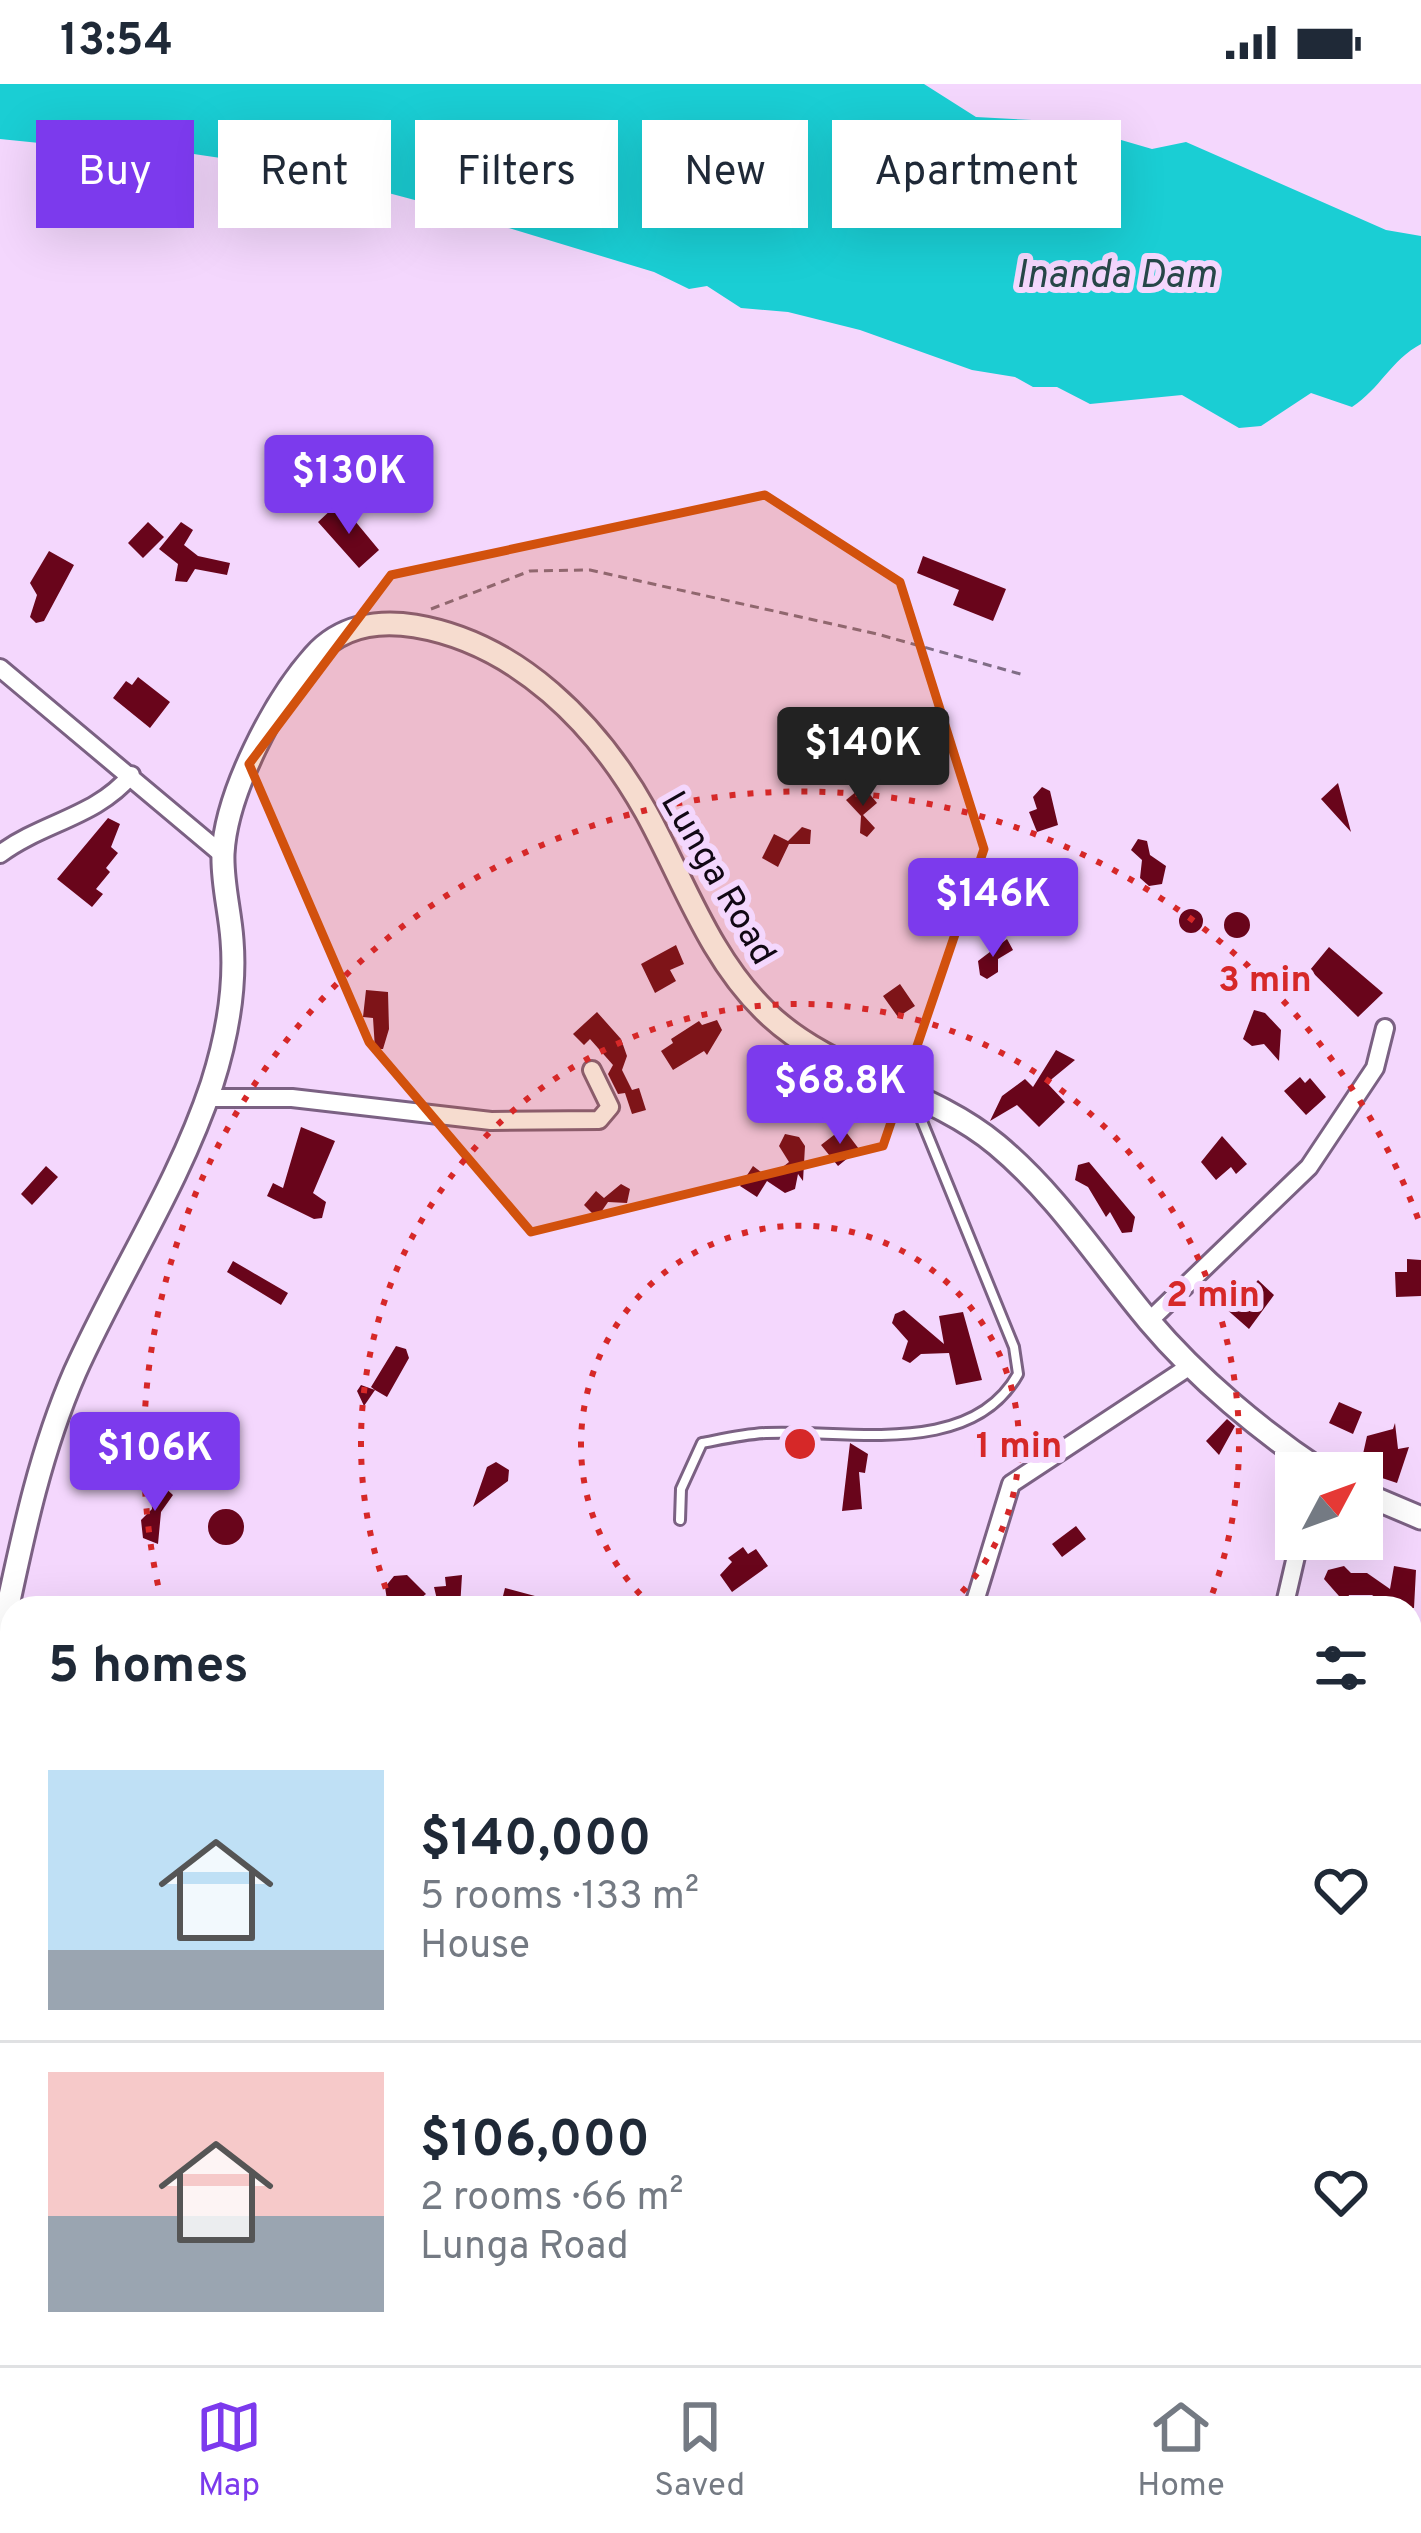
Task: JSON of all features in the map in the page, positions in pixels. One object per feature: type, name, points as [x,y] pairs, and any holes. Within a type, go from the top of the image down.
[{"type":"street","name":"Lunga Road","points":[[11,1596],[43,1454],[101,1316],[175,1180],[227,1030],[234,985],[223,855],[235,805],[264,728],[294,684],[337,636],[389,623],[459,637],[525,670],[610,759],[642,806],[709,937],[761,1008],[838,1065],[910,1092],[968,1122],[1040,1184],[1190,1366],[1298,1452]]},
{"type":"street","points":[[0,668],[223,855]]},
{"type":"street","points":[[0,854],[37,830],[102,804],[131,775]]},
{"type":"street","points":[[1149,1321],[1309,1167],[1375,1068],[1385,1028]]},
{"type":"street","points":[[206,1098],[292,1098],[491,1121],[542,1116],[588,1121],[599,1120],[610,1107],[592,1070]]},
{"type":"street","points":[[977,1596],[1011,1484],[1190,1366]]},
{"type":"street","points":[[1383,1502],[1421,1518]]},
{"type":"street","points":[[1287,1596],[1295,1560]]},
{"type":"lane","points":[[680,1520],[681,1489],[701,1443],[761,1433],[940,1430],[996,1404],[1018,1374],[1015,1347],[910,1092]]},
{"type":"path","points":[[389,623],[530,571],[564,567],[877,634],[1024,674]]},
{"type":"highlighted area","points":[[765,495],[900,582],[984,849],[883,1146],[531,1232],[369,1042],[249,764],[391,575]]},
{"type":"water","name":"Inanda Dam","points":[[0,84],[924,84],[976,117],[1032,120],[832,120],[832,228],[1121,228],[1121,140],[1152,149],[1186,142],[1386,230],[1421,236],[1421,344],[1352,407],[1311,393],[1261,426],[1239,428],[1182,395],[1090,404],[1057,387],[1033,387],[1015,377],[972,370],[860,330],[788,312],[741,308],[707,286],[689,289],[654,272],[509,228],[618,228],[618,120],[415,120],[415,200],[391,194],[391,120],[218,120],[218,158],[194,154],[194,120],[36,120],[36,143],[0,139]]},
{"type":"building","points":[[333,508],[344,520],[350,515],[379,550],[359,568],[318,522]]},
{"type":"building","points":[[148,522],[164,537],[143,558],[128,543]]},
{"type":"building","points":[[181,522],[193,530],[184,545],[198,556],[230,563],[227,575],[195,569],[187,582],[175,581],[178,564],[159,549]]},
{"type":"building","points":[[49,551],[74,565],[44,621],[36,623],[30,617],[37,595],[30,583]]},
{"type":"building","points":[[923,556],[1006,589],[993,621],[953,605],[959,590],[917,573]]},
{"type":"building","points":[[138,677],[170,702],[150,728],[113,698],[126,681],[132,685]]},
{"type":"building","points":[[1338,783],[1351,832],[1321,799]]},
{"type":"building","points":[[863,786],[877,803],[863,815],[875,828],[867,837],[860,833],[861,816],[846,800]]},
{"type":"building","points":[[1042,787],[1050,791],[1058,825],[1037,832],[1029,812],[1037,809],[1033,797]]},
{"type":"building","points":[[108,818],[120,824],[111,847],[118,853],[106,868],[110,872],[96,889],[103,894],[92,907],[57,879]]},
{"type":"building","points":[[802,827],[811,830],[810,844],[789,844],[778,867],[762,858],[774,834],[788,841]]},
{"type":"building","points":[[1138,839],[1147,841],[1150,855],[1166,866],[1162,884],[1149,886],[1140,878],[1142,860],[1131,850]]},
{"type":"building","points":[[1191,909],[1203,921],[1191,933],[1179,921]]},
{"type":"building","points":[[1237,912],[1250,925],[1237,938],[1224,925]]},
{"type":"building","points":[[1007,939],[1013,950],[998,959],[998,972],[987,979],[980,975],[978,961]]},
{"type":"building","points":[[676,945],[684,964],[670,970],[676,981],[655,993],[641,964]]},
{"type":"building","points":[[1329,947],[1383,993],[1358,1017],[1310,970]]},
{"type":"building","points":[[900,984],[915,1006],[898,1017],[883,996]]},
{"type":"building","points":[[366,990],[388,992],[389,1029],[383,1049],[375,1049],[373,1018],[363,1017]]},
{"type":"building","points":[[1254,1010],[1265,1013],[1281,1030],[1279,1061],[1264,1044],[1252,1046],[1243,1039]]},
{"type":"building","points":[[597,1012],[621,1039],[627,1056],[622,1070],[632,1090],[639,1088],[646,1110],[632,1114],[625,1093],[618,1094],[608,1074],[613,1065],[590,1039],[584,1045],[573,1034]]},
{"type":"building","points":[[717,1020],[722,1030],[707,1055],[704,1051],[673,1070],[661,1051],[673,1043],[671,1039],[699,1021],[702,1025]]},
{"type":"building","points":[[1056,1050],[1075,1060],[1047,1083],[1065,1102],[1039,1127],[1017,1105],[990,1121],[1002,1096],[1025,1079],[1033,1087]]},
{"type":"building","points":[[1300,1077],[1305,1083],[1310,1078],[1326,1097],[1306,1115],[1284,1091]]},
{"type":"building","points":[[301,1127],[335,1141],[313,1193],[326,1202],[322,1218],[314,1219],[267,1196],[273,1183],[283,1188]]},
{"type":"building","points":[[843,1128],[859,1149],[838,1166],[821,1145]]},
{"type":"building","points":[[785,1134],[799,1137],[805,1146],[803,1181],[798,1174],[795,1189],[785,1193],[767,1181],[757,1197],[740,1186],[753,1166],[769,1178],[789,1162],[779,1146]]},
{"type":"building","points":[[1222,1136],[1247,1164],[1236,1174],[1231,1167],[1216,1180],[1201,1162]]},
{"type":"building","points":[[1089,1162],[1135,1217],[1132,1232],[1122,1233],[1088,1187],[1075,1180],[1078,1165]]},
{"type":"building","points":[[46,1166],[58,1177],[32,1205],[21,1194]]},
{"type":"building","points":[[621,1184],[630,1189],[627,1203],[608,1202],[597,1218],[584,1205],[596,1191],[604,1198]]},
{"type":"building","points":[[1407,1259],[1421,1260],[1421,1296],[1396,1297],[1395,1272],[1407,1272]]},
{"type":"building","points":[[233,1261],[288,1293],[281,1305],[227,1272]]},
{"type":"building","points":[[1234,1280],[1248,1292],[1258,1280],[1274,1295],[1249,1329],[1216,1300]]},
{"type":"building","points":[[904,1310],[944,1344],[939,1316],[963,1312],[982,1380],[956,1385],[949,1353],[921,1354],[910,1363],[902,1359],[908,1341],[892,1323],[895,1314]]},
{"type":"building","points":[[396,1346],[406,1349],[409,1358],[387,1397],[371,1387]]},
{"type":"building","points":[[361,1385],[375,1390],[364,1406],[357,1391]]},
{"type":"building","points":[[1339,1402],[1362,1412],[1353,1434],[1329,1423]]},
{"type":"building","points":[[1227,1419],[1235,1426],[1219,1455],[1206,1441]]},
{"type":"building","points":[[1395,1423],[1398,1449],[1409,1447],[1397,1483],[1383,1478],[1383,1452],[1363,1452],[1367,1436],[1393,1429]]},
{"type":"building","points":[[217,1438],[239,1447],[228,1474],[200,1463]]},
{"type":"building","points":[[850,1443],[868,1454],[865,1473],[859,1472],[862,1509],[842,1511]]},
{"type":"building","points":[[496,1462],[509,1470],[508,1481],[473,1507],[487,1467]]},
{"type":"building","points":[[161,1484],[173,1495],[161,1512],[158,1544],[143,1538],[141,1520],[152,1509],[151,1489]]},
{"type":"building","points":[[226,1509],[239,1514],[244,1527],[239,1540],[226,1545],[213,1540],[208,1527],[213,1514]]},
{"type":"building","points":[[1076,1526],[1086,1539],[1062,1557],[1052,1544]]},
{"type":"building","points":[[743,1547],[748,1554],[756,1549],[768,1566],[732,1592],[720,1575],[732,1562],[728,1558]]},
{"type":"building","points":[[1344,1566],[1351,1573],[1367,1573],[1390,1589],[1394,1566],[1416,1570],[1415,1596],[1339,1596],[1324,1579],[1328,1570]]},
{"type":"building","points":[[407,1575],[426,1594],[386,1596],[385,1587],[394,1576]]},
{"type":"building","points":[[462,1575],[461,1596],[436,1596],[434,1587],[446,1586],[445,1577]]},
{"type":"building","points":[[505,1588],[535,1596],[503,1596]]}]
